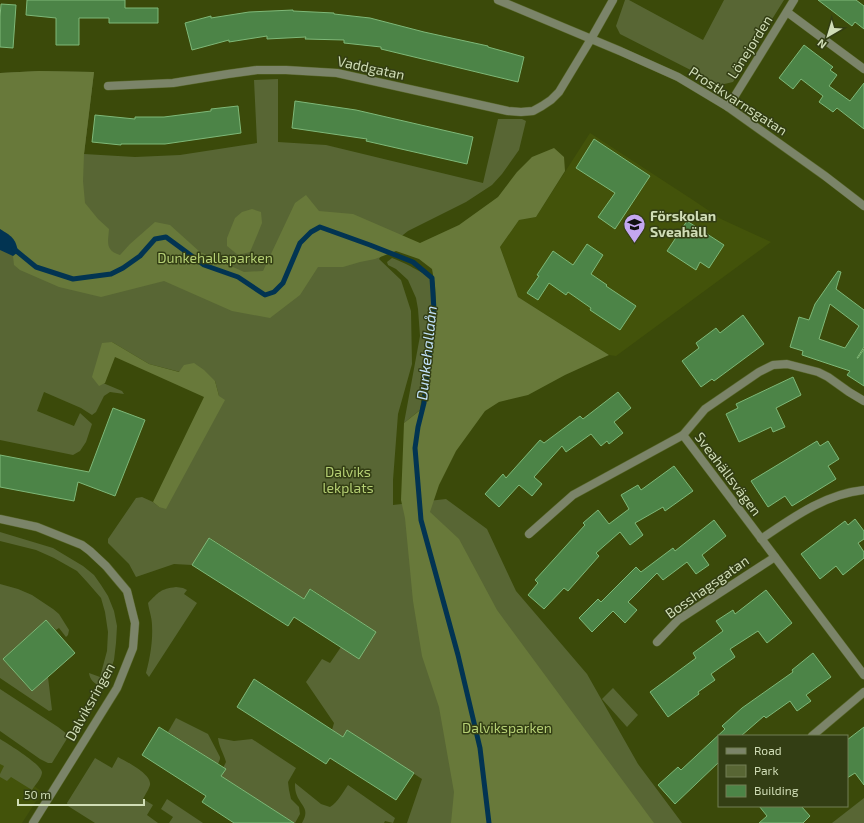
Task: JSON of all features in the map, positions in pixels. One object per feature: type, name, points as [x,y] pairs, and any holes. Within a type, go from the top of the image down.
[{"type":"street","name":"Prostkvarnsgatan","points":[[498,0],[620,51],[678,78],[728,107],[825,176],[864,206]]},
{"type":"street","name":"Vaddgatan","points":[[108,86],[173,83],[257,70],[337,73],[508,111],[532,111],[551,100],[559,92],[591,39],[612,0]]},
{"type":"street","name":"Lönejorden","points":[[728,107],[794,0]]},
{"type":"street","points":[[788,12],[864,68]]},
{"type":"street","points":[[683,435],[705,409],[759,372],[773,365],[786,364],[818,372],[828,377],[864,402]]},
{"type":"street","name":"Sveahällsvägen","points":[[529,534],[573,495],[683,435],[774,558],[864,675]]},
{"type":"street","points":[[761,539],[789,520],[824,501],[851,491],[864,490]]},
{"type":"street","name":"Dalviksringen","points":[[0,519],[37,526],[82,545],[90,551],[106,566],[127,591],[134,623],[133,648],[117,688],[33,823]]},
{"type":"street","name":"Bosshagsgatan","points":[[657,642],[678,620],[774,558]]},
{"type":"street","points":[[813,735],[864,692]]},
{"type":"shaded area","name":"Förskolan Sveahäll","points":[[590,133],[721,219],[771,242],[616,356],[609,355],[518,297],[500,247],[519,220],[536,217]]},
{"type":"shaded area","points":[[0,760],[42,792],[22,823],[0,823]]},
{"type":"green space","points":[[625,0],[629,0],[703,40],[724,0],[784,0],[733,82],[720,85],[620,34],[616,26]]},
{"type":"green space","points":[[39,71],[94,72],[84,154],[135,157],[180,155],[257,143],[254,80],[278,79],[278,142],[326,145],[483,183],[498,119],[522,119],[526,121],[519,150],[492,185],[466,202],[408,231],[389,246],[379,259],[401,280],[411,311],[412,364],[398,414],[393,480],[393,505],[446,499],[487,529],[516,591],[587,674],[638,764],[682,823],[407,823],[422,779],[347,730],[343,737],[332,730],[334,723],[306,682],[322,659],[330,663],[341,647],[359,659],[376,632],[311,589],[304,599],[210,538],[192,565],[174,564],[136,577],[129,564],[108,543],[108,539],[136,498],[142,497],[153,502],[159,507],[219,396],[215,381],[149,364],[112,342],[99,385],[103,383],[122,391],[124,394],[110,392],[104,396],[96,412],[92,415],[81,408],[44,392],[37,411],[74,426],[80,413],[92,424],[86,442],[80,451],[73,455],[0,440],[0,73]]},
{"type":"green space","name":"Dalviksparken","points":[[39,71],[94,72],[84,154],[83,181],[85,203],[98,219],[109,229],[108,245],[112,251],[120,255],[155,222],[170,225],[200,252],[244,272],[263,271],[295,203],[306,195],[319,211],[353,214],[420,243],[459,225],[498,197],[517,172],[532,157],[554,148],[564,157],[565,171],[536,217],[519,220],[500,247],[518,297],[609,355],[565,375],[528,395],[499,402],[485,411],[456,451],[439,485],[430,512],[459,539],[497,610],[654,823],[451,823],[454,792],[439,707],[422,656],[413,601],[405,518],[401,500],[404,423],[424,407],[435,326],[435,286],[432,269],[419,259],[396,251],[375,259],[343,267],[318,267],[300,295],[270,318],[232,311],[164,281],[101,297],[59,287],[20,270],[14,265],[13,256],[18,252],[12,237],[0,229],[0,73]]},
{"type":"green space","points":[[252,209],[261,212],[262,223],[250,252],[238,255],[227,246],[227,238],[235,218],[242,212]]},
{"type":"green space","points":[[392,258],[421,272],[432,280],[433,314],[420,410],[404,423],[420,336],[416,298],[408,280],[396,269],[388,265],[387,262]]},
{"type":"green space","points":[[112,342],[149,364],[179,372],[184,365],[194,363],[215,381],[219,396],[225,400],[166,509],[159,507],[153,502],[204,397],[115,357],[105,383],[99,386],[92,377],[102,343]]},
{"type":"green space","points":[[0,532],[53,548],[83,566],[94,575],[108,596],[114,611],[117,626],[114,660],[106,683],[103,685],[97,685],[91,679],[89,673],[100,677],[107,651],[108,632],[101,598],[77,571],[36,550],[0,541]]},
{"type":"green space","points":[[0,584],[32,595],[53,609],[59,614],[69,630],[66,637],[59,628],[56,630],[46,620],[3,659],[32,691],[48,677],[52,710],[49,711],[0,678]]},
{"type":"green space","points":[[176,587],[187,590],[184,594],[197,603],[149,677],[146,673],[151,649],[152,620],[148,603],[160,592]]},
{"type":"green space","points":[[613,688],[638,715],[627,727],[602,699]]},
{"type":"green space","points":[[0,689],[67,734],[68,737],[52,763],[48,763],[40,759],[0,731]]},
{"type":"green space","points":[[176,718],[208,734],[220,757],[218,764],[168,732]]},
{"type":"green space","points":[[218,738],[234,741],[252,739],[296,768],[288,782],[291,799],[299,807],[300,814],[295,823],[221,776],[226,762]]},
{"type":"green space","points":[[0,739],[24,755],[41,769],[42,773],[39,780],[32,790],[11,777],[7,781],[0,777],[4,766],[0,764]]},
{"type":"green space","points":[[118,757],[133,765],[150,781],[150,785],[143,799],[153,805],[147,815],[158,823],[95,823],[68,806],[67,803],[95,758],[112,768]]},
{"type":"green space","points":[[295,783],[321,804],[330,807],[338,800],[348,785],[395,818],[393,823],[385,821],[384,823],[302,823],[305,810],[296,793]]},
{"type":"green space","points":[[864,798],[864,823],[832,823]]},
{"type":"green space","points":[[167,799],[203,823],[169,823],[173,817],[161,809]]},
{"type":"water","points":[[0,229],[10,236],[16,243],[18,252],[13,256],[0,250]]},
{"type":"building","points":[[27,0],[125,0],[125,8],[158,8],[158,23],[109,23],[109,18],[79,18],[79,45],[56,45],[56,18],[26,15]]},
{"type":"building","points":[[818,0],[856,0],[864,6],[864,29],[855,22],[852,26]]},
{"type":"building","points":[[1,4],[16,5],[13,48],[0,47]]},
{"type":"building","points":[[293,10],[334,13],[370,18],[488,46],[524,57],[518,82],[381,49],[381,47],[344,43],[344,40],[305,39],[306,37],[267,39],[267,36],[229,42],[229,40],[192,50],[185,23],[211,16],[211,18],[249,12]]},
{"type":"building","points":[[804,45],[833,67],[830,70],[837,75],[829,86],[850,101],[864,83],[864,129],[837,108],[833,112],[819,102],[823,96],[801,79],[793,89],[779,78]]},
{"type":"building","points":[[295,101],[356,110],[473,137],[467,164],[366,141],[367,139],[292,128]]},
{"type":"building","points":[[238,106],[241,133],[165,144],[121,145],[92,142],[95,115],[135,119],[135,117],[164,117]]},
{"type":"building","points":[[594,139],[650,176],[615,229],[598,217],[615,193],[576,168]]},
{"type":"building","points":[[687,221],[724,245],[709,268],[700,262],[696,270],[667,251]]},
{"type":"building","points":[[587,244],[603,255],[591,274],[636,306],[620,330],[590,310],[591,308],[568,292],[566,295],[549,283],[538,300],[527,293],[539,276],[537,275],[553,251],[573,265]]},
{"type":"building","points":[[838,271],[841,272],[836,289],[864,310],[864,347],[857,358],[864,349],[864,386],[847,375],[850,371],[802,355],[803,351],[790,347],[799,317],[809,320],[815,304]],"holes":[[[830,304],[859,326],[845,348],[819,339]]]},
{"type":"building","points":[[743,315],[764,344],[714,381],[712,379],[701,387],[682,361],[699,348],[696,343],[716,328],[720,333]]},
{"type":"building","points":[[793,377],[801,395],[776,408],[785,427],[773,432],[771,427],[739,442],[726,414],[738,408],[736,404]]},
{"type":"building","points":[[618,392],[631,408],[614,422],[623,433],[609,444],[607,441],[601,446],[591,434],[566,452],[562,446],[534,477],[542,484],[532,496],[519,485],[499,507],[485,494],[503,474],[506,478],[540,440],[544,443],[580,416],[583,419]]},
{"type":"building","points":[[113,408],[145,420],[115,496],[78,482],[74,501],[0,487],[0,455],[89,472]]},
{"type":"building","points":[[817,441],[820,446],[828,441],[839,459],[828,466],[836,479],[792,506],[785,496],[768,507],[751,481]]},
{"type":"building","points":[[674,466],[693,491],[665,511],[663,507],[635,523],[643,535],[630,545],[620,532],[596,553],[599,556],[568,591],[564,588],[544,609],[528,595],[538,583],[535,580],[585,525],[583,523],[598,510],[609,524],[629,509],[621,495],[638,485],[641,490]]},
{"type":"building","points":[[855,519],[864,531],[864,539],[858,543],[864,552],[864,558],[843,575],[836,566],[820,579],[801,554],[845,521],[848,525]]},
{"type":"building","points":[[714,520],[726,536],[702,555],[709,565],[696,574],[687,562],[663,580],[657,573],[628,602],[637,610],[625,623],[613,611],[592,632],[579,618],[598,599],[601,602],[636,567],[641,572],[673,548],[675,551]]},
{"type":"building","points":[[209,538],[304,599],[310,589],[376,632],[359,659],[294,617],[288,626],[192,565]]},
{"type":"building","points":[[766,590],[792,623],[767,643],[758,631],[730,649],[735,657],[711,674],[715,680],[668,717],[650,692],[696,658],[693,653],[723,631],[716,621],[733,610],[735,614]]},
{"type":"building","points":[[46,620],[75,653],[32,691],[3,659]]},
{"type":"building","points":[[813,653],[831,677],[806,695],[811,701],[797,711],[790,701],[766,718],[764,716],[742,735],[719,735],[725,729],[722,726],[742,708],[793,672],[792,670]]},
{"type":"building","points":[[254,679],[343,737],[347,730],[414,773],[396,800],[330,758],[326,764],[237,707]]},
{"type":"building","points":[[159,727],[226,769],[221,776],[294,823],[234,823],[202,802],[206,796],[142,755]]},
{"type":"building","points":[[864,727],[864,785],[855,773],[848,777],[848,739]]},
{"type":"building","points":[[718,736],[718,763],[675,804],[658,785],[678,767],[681,770]]},
{"type":"building","points":[[760,807],[802,807],[810,816],[803,823],[759,823],[767,816]]},
{"type":"waterway","name":"Dunkehallaån","points":[[14,249],[36,267],[73,279],[111,274],[123,268],[140,256],[155,239],[166,237],[204,265],[238,277],[265,295],[274,292],[283,283],[300,243],[311,232],[320,227],[413,262],[432,278],[434,310],[432,335],[424,403],[415,448],[421,520],[458,655],[480,748],[489,823]]},
{"type":"place","name":"Förskolan Sveahäll","points":[[635,244]]},
{"type":"park label","name":"Dunkehallaparken","points":[[215,258]]},
{"type":"park label","name":"Dalviks lekplats","points":[[348,480]]}]
